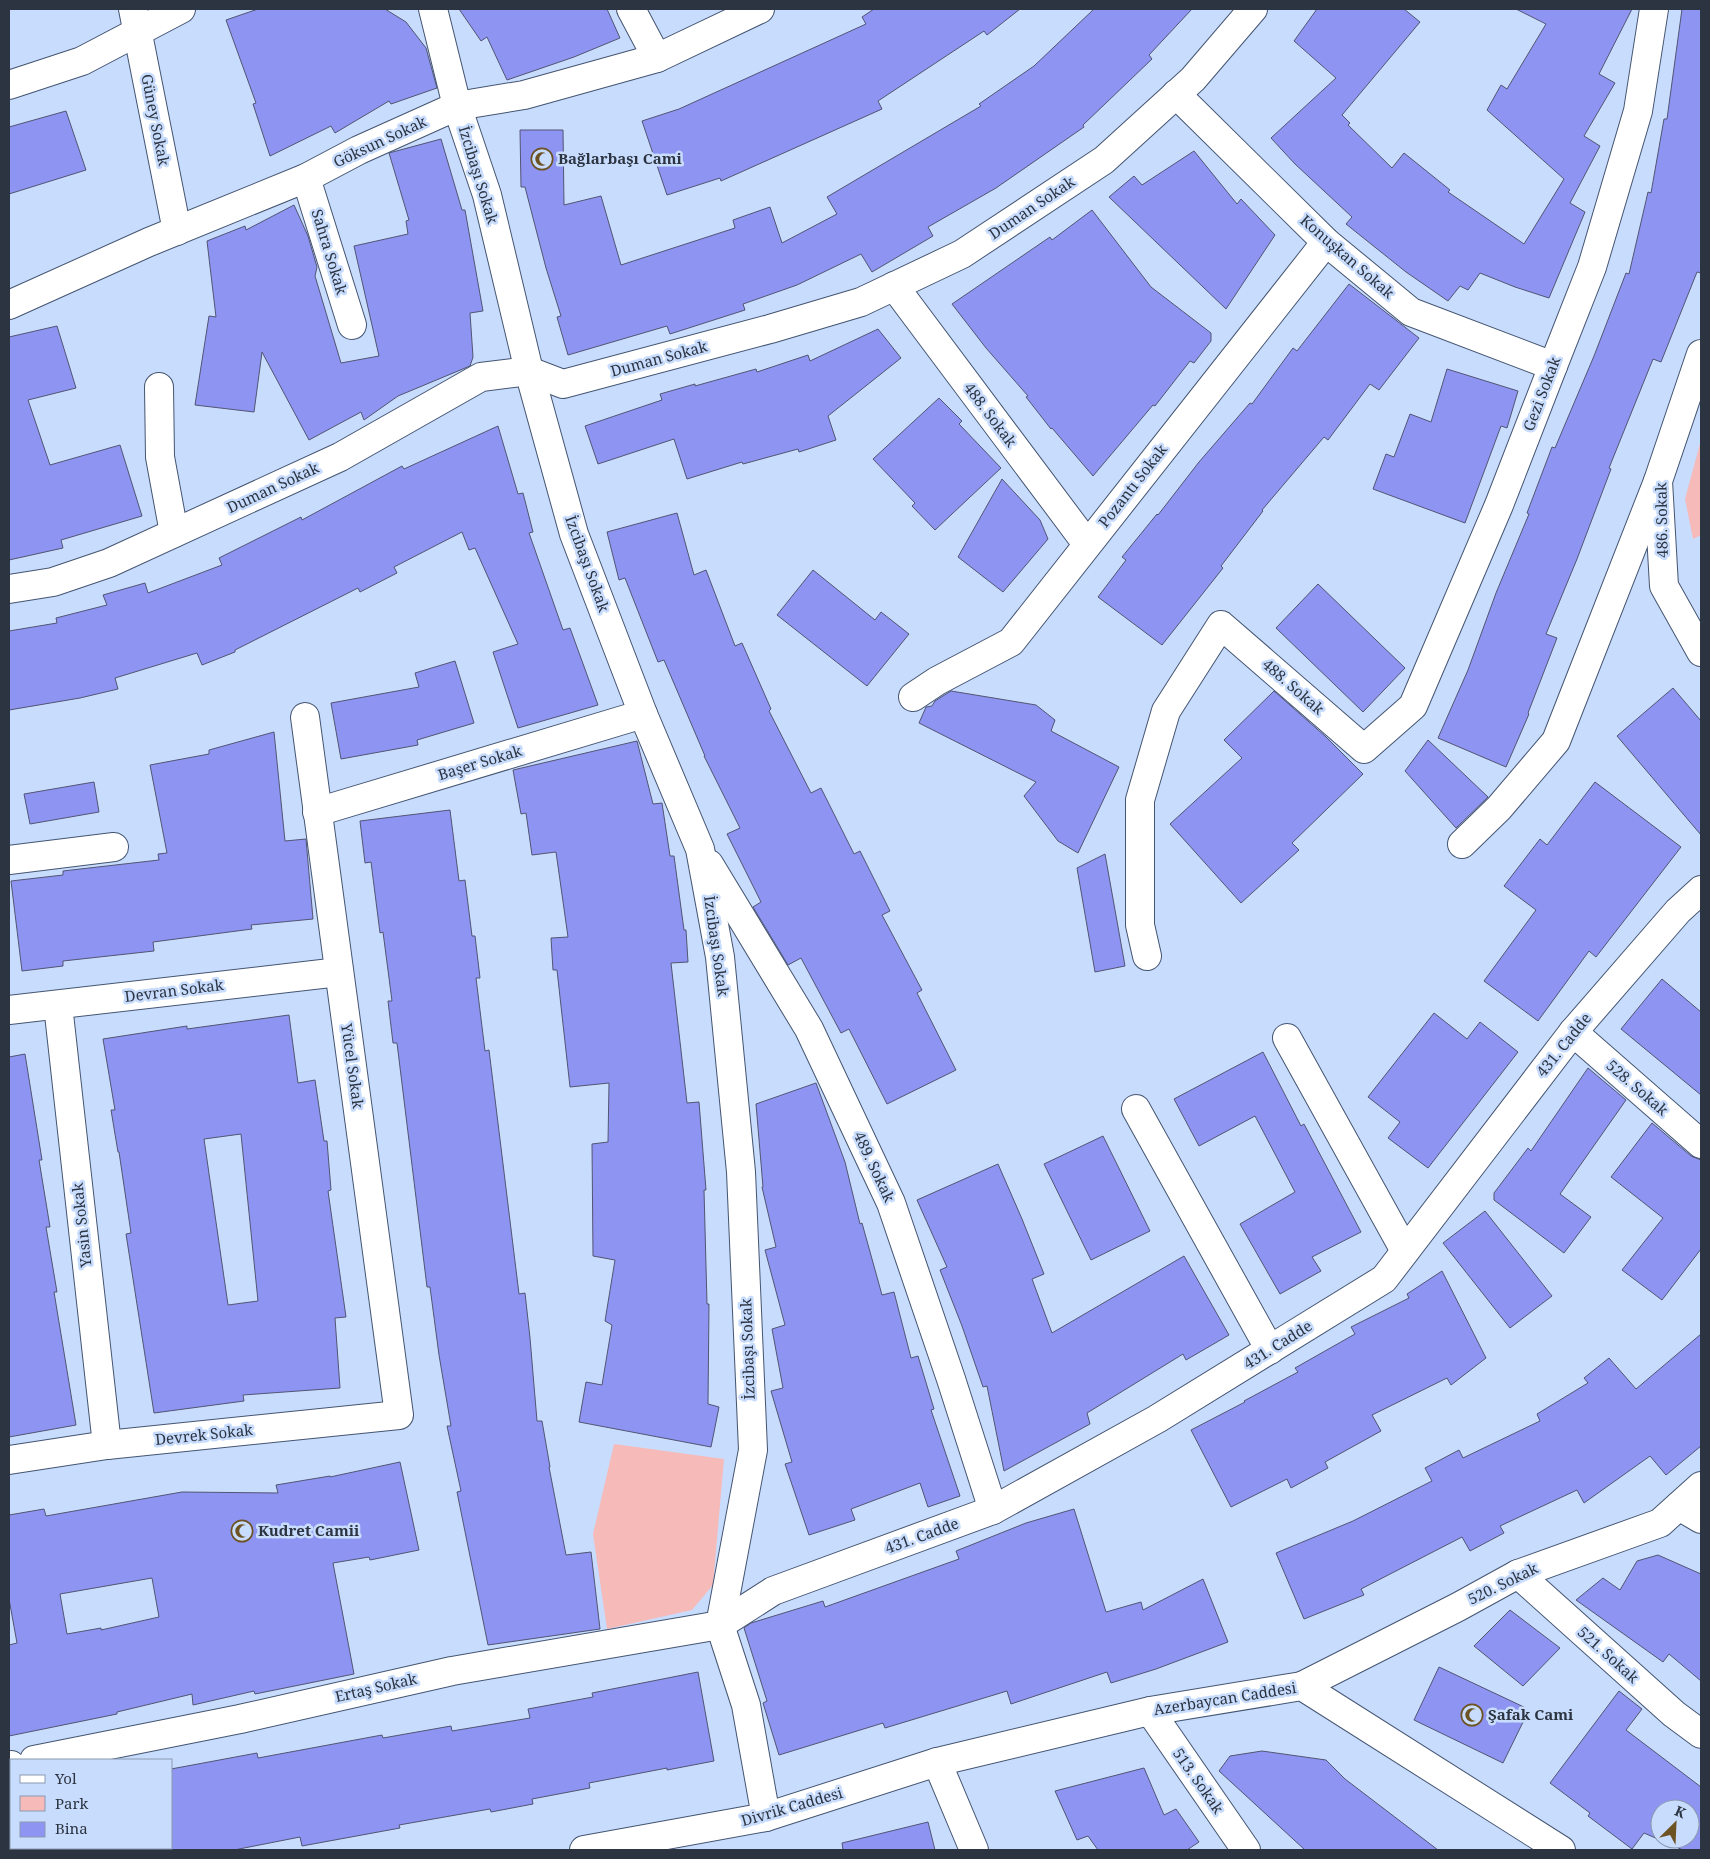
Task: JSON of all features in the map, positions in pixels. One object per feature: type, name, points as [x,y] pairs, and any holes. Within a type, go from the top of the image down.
[{"type":"street","points":[[9,84],[82,61],[135,21],[181,9]]},
{"type":"street","name":"İzcibaşı Sokak","points":[[433,9],[457,106],[486,195],[529,371],[574,534],[643,714],[700,849],[720,957],[741,1172],[753,1450],[720,1625],[746,1705],[766,1817]]},
{"type":"street","points":[[632,9],[657,58]]},
{"type":"street","name":"Göksun Sokak","points":[[9,305],[149,242],[306,178],[359,150],[457,106],[524,95],[657,58],[760,9]]},
{"type":"street","name":"Duman Sokak","points":[[9,589],[53,582],[110,563],[340,457],[482,377],[529,371],[563,384],[852,304],[894,286],[962,254],[1104,160],[1193,79],[1253,9]]},
{"type":"street","name":"Gezi Sokak","points":[[1364,749],[1413,706],[1499,505],[1592,267],[1638,111],[1654,9]]},
{"type":"street","name":"Güney Sokak","points":[[135,21],[177,231]]},
{"type":"street","name":"Konuşkan Sokak","points":[[1176,94],[1326,242],[1411,312],[1553,366]]},
{"type":"street","name":"Sahra Sokak","points":[[306,178],[352,325]]},
{"type":"street","name":"Pozantı Sokak","points":[[913,697],[937,681],[1011,642],[1326,242]]},
{"type":"street","name":"488. Sokak","points":[[894,286],[1087,544]]},
{"type":"street","name":"486. Sokak","points":[[1701,354],[1658,481],[1664,586],[1701,652]]},
{"type":"street","points":[[158,387],[160,457],[174,533]]},
{"type":"street","points":[[1462,844],[1499,808],[1556,741],[1658,481]]},
{"type":"street","name":"488. Sokak","points":[[1147,956],[1140,925],[1140,800],[1166,711],[1221,625],[1364,749]]},
{"type":"street","name":"Başer Sokak","points":[[317,812],[643,714]]},
{"type":"street","name":"Yücel Sokak","points":[[305,717],[399,1415]]},
{"type":"street","points":[[9,860],[114,847]]},
{"type":"street","name":"489. Sokak","points":[[700,849],[809,1028],[891,1204],[951,1379],[993,1510]]},
{"type":"street","name":"431. Cadde","points":[[720,1625],[773,1591],[993,1510],[1157,1419],[1384,1279],[1573,1032],[1678,911],[1701,890]]},
{"type":"street","name":"Devran Sokak","points":[[9,1010],[339,972]]},
{"type":"street","name":"Yasin Sokak","points":[[58,1005],[107,1445]]},
{"type":"street","name":"528. Sokak","points":[[1573,1032],[1701,1144]]},
{"type":"street","points":[[1288,1038],[1405,1251]]},
{"type":"street","points":[[1136,1108],[1270,1350]]},
{"type":"street","name":"Devrek Sokak","points":[[9,1460],[107,1445],[399,1415]]},
{"type":"street","name":"520. Sokak","points":[[1302,1686],[1518,1574],[1690,1513],[1701,1486]]},
{"type":"street","name":"521. Sokak","points":[[1518,1574],[1674,1714],[1701,1734]]},
{"type":"street","name":"Ertaş Sokak","points":[[39,1759],[240,1719],[452,1671],[720,1625]]},
{"type":"street","name":"Azerbaycan Caddesi","points":[[938,1762],[1150,1711],[1302,1686],[1561,1850]]},
{"type":"street","name":"513. Sokak","points":[[1150,1711],[1246,1850]]},
{"type":"street","points":[[938,1762],[974,1850]]},
{"type":"street","name":"Divrik Caddesi","points":[[584,1850],[631,1846],[766,1817],[938,1762]]},
{"type":"green space","points":[[1701,440],[1701,535],[1693,539],[1685,499]]},
{"type":"green space","points":[[614,1444],[724,1459],[713,1585],[692,1610],[607,1629],[593,1534]]},
{"type":"building","points":[[258,9],[385,9],[406,22],[426,48],[437,88],[391,104],[389,101],[335,133],[331,126],[270,156],[253,104],[256,103],[226,20]]},
{"type":"building","points":[[459,9],[607,9],[620,38],[574,57],[507,80],[487,37],[481,41]]},
{"type":"building","points":[[874,9],[1020,9],[987,35],[984,31],[878,101],[882,109],[721,181],[720,178],[667,195],[642,121],[679,109],[866,24],[862,17]]},
{"type":"building","points":[[1094,9],[1192,9],[1149,55],[1152,59],[1083,125],[1084,127],[996,188],[928,227],[933,236],[872,272],[861,254],[797,285],[743,304],[745,310],[670,334],[667,326],[568,355],[557,317],[561,316],[546,268],[525,187],[521,187],[520,130],[563,130],[564,205],[601,196],[621,265],[735,228],[733,220],[770,207],[782,243],[837,214],[827,197],[981,106],[979,104],[1034,66]]},
{"type":"building","points":[[1317,9],[1404,9],[1420,22],[1342,115],[1350,123],[1348,125],[1392,168],[1404,153],[1450,190],[1448,192],[1524,244],[1564,179],[1487,110],[1501,85],[1507,89],[1546,24],[1516,9],[1632,9],[1599,74],[1615,83],[1584,136],[1600,146],[1570,203],[1585,212],[1549,298],[1480,273],[1468,290],[1460,286],[1448,301],[1406,272],[1346,224],[1352,217],[1295,164],[1271,138],[1336,78],[1294,41]]},
{"type":"building","points":[[1682,9],[1701,9],[1701,273],[1697,272],[1661,362],[1653,359],[1609,468],[1611,469],[1577,559],[1546,634],[1557,638],[1529,714],[1506,767],[1438,738],[1468,670],[1496,593],[1529,514],[1527,513],[1552,447],[1555,448],[1594,356],[1626,273],[1629,274],[1648,192],[1651,193],[1664,119],[1667,119]]},
{"type":"building","points":[[66,111],[86,170],[9,194],[9,127]]},
{"type":"building","points":[[441,139],[462,210],[465,210],[483,311],[470,313],[473,357],[470,366],[398,396],[364,420],[361,412],[309,440],[262,352],[254,412],[195,405],[209,316],[216,317],[207,241],[245,226],[246,230],[294,205],[308,236],[317,267],[315,276],[341,363],[379,356],[354,246],[408,234],[406,221],[409,220],[389,153]]},
{"type":"building","points":[[1194,151],[1237,204],[1241,199],[1275,235],[1226,309],[1109,197],[1134,176],[1142,185]]},
{"type":"building","points":[[1092,210],[1151,287],[1211,333],[1211,341],[1194,363],[1190,361],[1155,406],[1153,405],[1093,476],[1051,429],[1026,397],[1028,396],[986,348],[952,304],[1050,237],[1052,240]]},
{"type":"building","points":[[1349,284],[1419,338],[1379,390],[1370,384],[1328,440],[1324,437],[1262,510],[1221,566],[1223,568],[1162,645],[1098,597],[1126,560],[1122,557],[1158,515],[1199,462],[1250,403],[1252,404],[1293,348],[1297,351]]},
{"type":"building","points":[[57,326],[76,388],[28,400],[50,465],[120,445],[142,516],[61,540],[63,548],[9,560],[9,337]]},
{"type":"building","points":[[878,329],[901,358],[828,416],[836,440],[799,452],[798,449],[743,464],[742,462],[687,479],[674,439],[598,464],[585,426],[662,400],[660,394],[756,369],[757,372],[808,355],[810,361]]},
{"type":"building","points":[[1447,369],[1518,391],[1507,428],[1501,426],[1465,523],[1373,489],[1386,454],[1394,457],[1410,414],[1431,422]]},
{"type":"building","points":[[939,398],[962,421],[959,424],[1001,468],[935,530],[912,506],[915,503],[873,459]]},
{"type":"building","points":[[498,426],[518,494],[523,493],[533,532],[529,533],[563,630],[570,628],[598,705],[518,728],[493,652],[518,644],[475,548],[469,550],[462,532],[394,567],[397,573],[360,592],[358,588],[235,650],[235,652],[202,665],[197,653],[115,678],[118,689],[80,698],[9,710],[9,631],[57,623],[56,618],[107,605],[103,595],[145,583],[148,593],[222,565],[219,558],[301,517],[302,520],[402,466],[404,469]]},
{"type":"building","points":[[1002,479],[1040,520],[1048,539],[1003,592],[958,557]]},
{"type":"building","points":[[677,513],[694,575],[706,570],[735,646],[742,643],[771,709],[769,711],[811,793],[821,788],[854,854],[860,851],[890,911],[882,915],[922,990],[917,993],[956,1070],[887,1104],[849,1029],[841,1033],[801,958],[788,965],[753,907],[761,902],[727,834],[740,828],[704,756],[664,660],[658,662],[625,578],[619,580],[607,532]]},
{"type":"building","points":[[813,570],[875,620],[881,612],[909,634],[867,686],[777,615]]},
{"type":"building","points":[[1318,584],[1405,668],[1363,712],[1276,628]]},
{"type":"building","points":[[455,661],[474,723],[417,740],[418,745],[341,759],[331,703],[419,687],[415,673]]},
{"type":"building","points":[[1673,688],[1701,721],[1701,835],[1617,736]]},
{"type":"building","points":[[951,691],[1036,705],[1055,720],[1051,731],[1119,767],[1078,853],[1058,841],[1024,796],[1036,782],[919,723],[926,707],[932,706],[935,701]]},
{"type":"building","points":[[1274,691],[1326,737],[1363,774],[1292,843],[1299,850],[1241,903],[1170,824],[1242,758],[1224,740]]},
{"type":"building","points":[[274,732],[285,841],[306,839],[313,919],[251,925],[252,929],[153,942],[154,951],[63,961],[63,966],[22,971],[11,881],[63,875],[63,871],[159,860],[158,854],[167,853],[150,765],[209,754],[209,750]]},
{"type":"building","points":[[1428,740],[1488,797],[1456,828],[1405,771]]},
{"type":"building","points":[[637,741],[653,804],[662,803],[670,856],[674,856],[684,930],[686,930],[688,962],[671,963],[687,1103],[699,1102],[706,1190],[704,1190],[707,1304],[709,1304],[708,1404],[719,1407],[711,1447],[579,1422],[586,1382],[602,1385],[612,1325],[605,1321],[615,1260],[593,1256],[592,1144],[608,1142],[609,1083],[570,1087],[557,970],[553,970],[551,938],[568,937],[556,852],[532,855],[526,813],[521,814],[513,770]]},
{"type":"building","points":[[94,782],[99,812],[30,824],[24,794]]},
{"type":"building","points":[[1595,782],[1681,847],[1596,957],[1589,951],[1538,1021],[1484,981],[1536,910],[1504,886],[1540,839],[1547,845]]},
{"type":"building","points":[[450,810],[459,881],[465,880],[472,936],[475,936],[480,978],[476,978],[485,1051],[489,1050],[519,1294],[525,1293],[537,1421],[542,1421],[566,1555],[591,1552],[600,1629],[488,1645],[457,1492],[461,1491],[447,1426],[451,1426],[430,1287],[427,1287],[397,1043],[393,1043],[388,1001],[392,1001],[383,932],[380,933],[371,862],[365,863],[360,821]]},
{"type":"building","points":[[1105,854],[1125,966],[1095,972],[1077,868]]},
{"type":"building","points":[[1662,979],[1701,1012],[1701,1095],[1621,1029]]},
{"type":"building","points":[[1434,1013],[1467,1039],[1480,1022],[1518,1052],[1428,1168],[1388,1138],[1400,1122],[1368,1097]]},
{"type":"building","points":[[289,1015],[298,1083],[315,1080],[324,1141],[327,1141],[331,1190],[328,1191],[346,1317],[335,1318],[340,1388],[243,1395],[244,1401],[154,1413],[126,1234],[131,1233],[111,1110],[115,1110],[103,1039],[187,1026],[187,1029]],"holes":[[[241,1134],[258,1301],[228,1305],[204,1139]]]},
{"type":"building","points":[[1263,1052],[1301,1126],[1304,1124],[1361,1232],[1312,1257],[1321,1271],[1280,1294],[1240,1224],[1295,1192],[1255,1116],[1199,1146],[1174,1099]]},
{"type":"building","points":[[25,1054],[42,1160],[39,1160],[50,1227],[46,1227],[57,1292],[54,1292],[76,1425],[9,1437],[9,1057]]},
{"type":"building","points":[[1588,1068],[1626,1100],[1560,1194],[1591,1217],[1564,1253],[1494,1200],[1494,1193],[1528,1148],[1531,1151]]},
{"type":"building","points":[[816,1083],[845,1162],[860,1224],[862,1223],[882,1295],[894,1292],[911,1358],[918,1356],[934,1409],[931,1410],[960,1496],[928,1507],[920,1483],[851,1509],[855,1520],[809,1535],[785,1464],[792,1462],[771,1391],[783,1388],[772,1329],[785,1325],[765,1250],[776,1247],[762,1187],[756,1104]]},
{"type":"building","points":[[1652,1123],[1691,1156],[1701,1160],[1701,1249],[1662,1300],[1622,1270],[1663,1218],[1611,1177]]},
{"type":"building","points":[[1103,1136],[1150,1231],[1091,1260],[1044,1164]]},
{"type":"building","points":[[998,1164],[1044,1274],[1032,1279],[1052,1333],[1184,1256],[1229,1335],[1186,1360],[1183,1354],[1087,1413],[1090,1424],[1004,1471],[987,1386],[983,1387],[940,1270],[947,1267],[917,1200]]},
{"type":"building","points":[[1485,1211],[1552,1296],[1510,1328],[1443,1243]]},
{"type":"building","points":[[1442,1271],[1486,1358],[1451,1385],[1447,1378],[1372,1415],[1381,1431],[1325,1462],[1328,1468],[1291,1488],[1287,1479],[1231,1507],[1191,1430],[1298,1372],[1295,1368],[1355,1334],[1351,1327],[1409,1298],[1407,1294]]},
{"type":"building","points":[[1701,1334],[1701,1446],[1666,1475],[1650,1456],[1584,1503],[1577,1490],[1500,1526],[1504,1533],[1470,1551],[1462,1537],[1361,1589],[1364,1595],[1304,1619],[1276,1553],[1353,1521],[1432,1481],[1425,1468],[1459,1450],[1463,1458],[1540,1421],[1537,1414],[1588,1383],[1584,1378],[1609,1358],[1636,1389]]},
{"type":"building","points":[[400,1462],[419,1550],[370,1560],[369,1557],[333,1563],[354,1674],[255,1694],[254,1691],[193,1705],[192,1694],[117,1712],[117,1714],[9,1736],[9,1645],[17,1643],[9,1599],[9,1515],[44,1509],[46,1516],[182,1492],[278,1493],[276,1485],[330,1477]],"holes":[[[152,1578],[159,1617],[101,1630],[101,1628],[67,1634],[60,1594]]]},
{"type":"building","points":[[1074,1509],[1106,1612],[1141,1602],[1143,1610],[1203,1579],[1228,1642],[1156,1669],[1111,1683],[1107,1672],[1011,1704],[1007,1691],[885,1728],[883,1723],[779,1755],[763,1703],[767,1701],[744,1628],[751,1623],[823,1601],[825,1607],[959,1559],[956,1551],[1026,1523]]},
{"type":"building","points":[[1658,1555],[1701,1574],[1701,1681],[1669,1654],[1663,1662],[1576,1600],[1603,1578],[1620,1590],[1637,1561]]},
{"type":"building","points":[[1510,1610],[1560,1648],[1523,1686],[1474,1646]]},
{"type":"building","name":"Şafak Cami","points":[[1439,1667],[1526,1708],[1526,1716],[1503,1763],[1414,1720]]},
{"type":"building","points":[[698,1672],[714,1761],[589,1783],[590,1788],[532,1799],[533,1804],[491,1812],[490,1809],[399,1825],[400,1828],[302,1846],[300,1837],[234,1850],[171,1850],[172,1769],[257,1753],[258,1758],[382,1735],[383,1738],[451,1726],[452,1731],[530,1718],[528,1709],[593,1697],[592,1693]]},
{"type":"building","points":[[1619,1691],[1642,1709],[1626,1730],[1701,1787],[1701,1850],[1681,1849],[1700,1849],[1700,1799],[1650,1799],[1650,1836],[1644,1833],[1632,1849],[1588,1816],[1590,1813],[1550,1783]]},
{"type":"building","points":[[1262,1751],[1326,1760],[1345,1779],[1438,1850],[1305,1850],[1219,1771],[1230,1756]]},
{"type":"building","points":[[1144,1768],[1164,1815],[1176,1809],[1199,1842],[1187,1850],[1098,1850],[1088,1836],[1077,1840],[1055,1791]]},
{"type":"building","points":[[928,1822],[935,1850],[843,1850],[842,1843]]},
{"type":"place","name":"Bağlarbaşı Cami","points":[[542,159]]},
{"type":"place","name":"Kudret Camii","points":[[242,1531]]},
{"type":"place","name":"Şafak Cami","points":[[1472,1715]]}]
